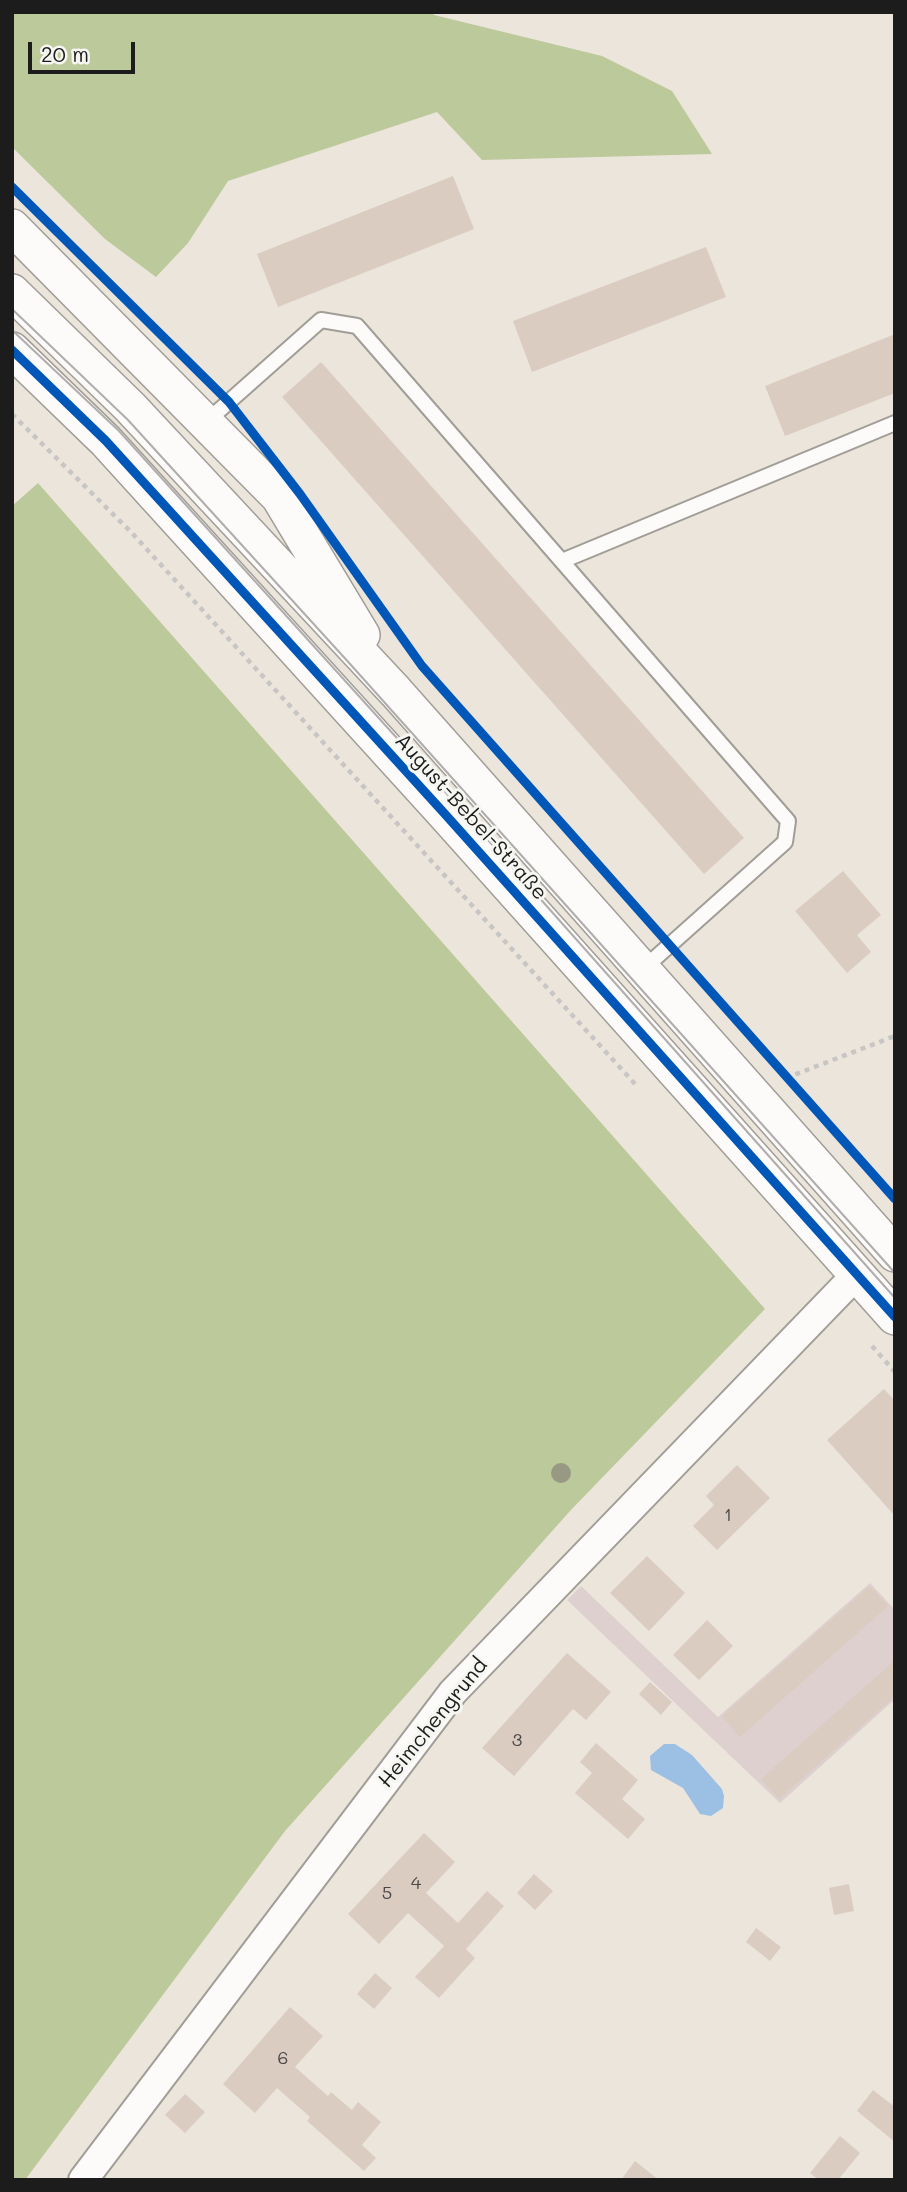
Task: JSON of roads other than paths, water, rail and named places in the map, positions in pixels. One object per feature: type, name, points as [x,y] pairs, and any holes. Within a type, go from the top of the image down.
[{"type":"street","points":[[12,227],[279,497],[396,692]]},
{"type":"street","name":"August-Bebel-Straße","points":[[12,292],[130,407],[396,692],[642,970],[891,1241]]},
{"type":"street","name":"August-Bebel-Straße","points":[[12,350],[106,441],[453,823],[895,1317]]},
{"type":"street","name":"Heimchengrund","points":[[83,2180],[453,1692],[857,1274]]},
{"type":"lane","points":[[206,422],[321,320],[357,326],[788,821],[785,842],[642,970]]},
{"type":"lane","points":[[562,561],[895,423]]},
{"type":"water","points":[[664,1744],[675,1744],[692,1755],[722,1789],[723,1808],[711,1816],[700,1814],[683,1788],[651,1770],[650,1756]]},
{"type":"tram line","points":[[12,309],[128,420],[895,1273]]},
{"type":"tram line","points":[[12,330],[119,431],[424,768],[895,1298]]}]
